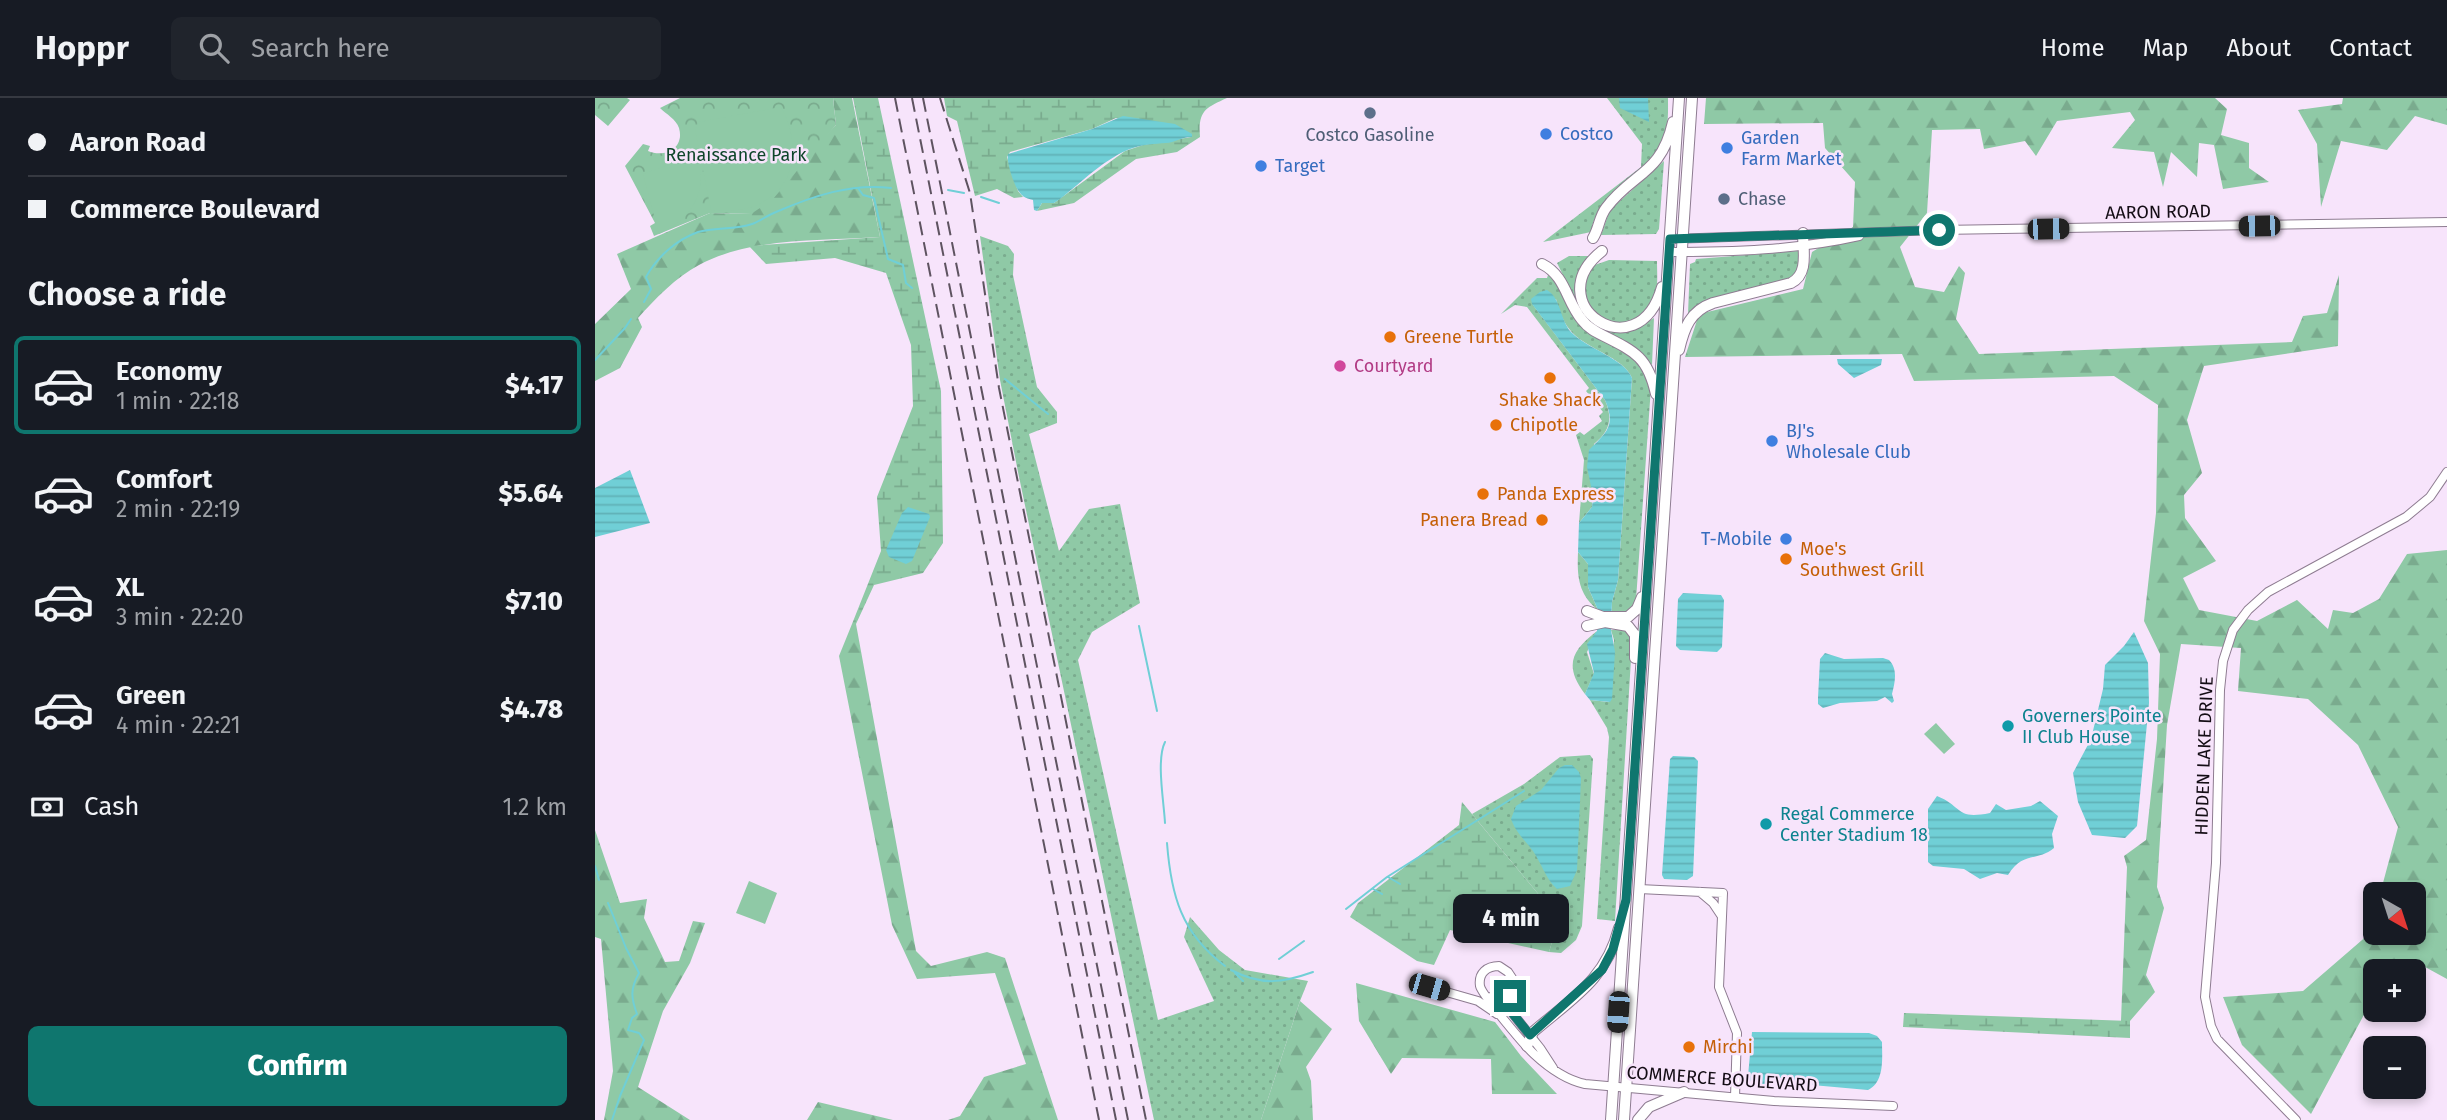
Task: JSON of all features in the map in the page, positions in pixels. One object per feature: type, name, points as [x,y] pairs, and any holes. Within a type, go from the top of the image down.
[{"type":"highway","points":[[1593,238],[1608,206],[1650,169],[1660,156],[1669,137],[1679,98]]},
{"type":"highway","points":[[1611,1120],[1679,98]]},
{"type":"highway","points":[[1624,1120],[1692,98]]},
{"type":"highway","points":[[1673,377],[1685,328],[1695,313],[1713,303],[1797,280],[1803,271],[1803,233]]},
{"type":"highway","points":[[1602,251],[1584,272],[1580,294],[1589,314],[1599,323],[1611,327],[1629,327],[1648,317],[1656,306],[1668,266]]},
{"type":"highway","points":[[1542,264],[1559,277],[1585,323],[1633,351],[1644,361],[1652,379],[1658,405]]},
{"type":"highway","points":[[1587,626],[1598,620],[1621,621],[1634,614],[1646,587]]},
{"type":"highway","points":[[1587,611],[1598,620]]},
{"type":"highway","points":[[1621,621],[1635,635],[1638,711]]},
{"type":"highway","points":[[1527,1046],[1530,1035],[1602,970],[1613,949],[1626,900]]},
{"type":"highway","points":[[1638,1120],[1649,1107],[1684,1092]]},
{"type":"street","name":"AARON ROAD","points":[[1670,239],[1939,230],[2447,222]]},
{"type":"street","name":"AARON ROAD","points":[[1669,252],[1741,251],[1803,245],[1869,234]]},
{"type":"street","name":"HIDDEN LAKE DRIVE","points":[[2296,1120],[2217,1039],[2211,1026],[2205,997],[2216,863],[2223,661],[2233,630],[2248,610],[2268,592],[2406,517],[2430,497],[2447,472]]},
{"type":"street","points":[[1639,889],[1723,893],[1719,986],[1721,997],[1737,1032],[1735,1097]]},
{"type":"street","points":[[1700,892],[1713,903],[1722,917]]},
{"type":"street","points":[[1493,967],[1508,972],[1512,980],[1511,990],[1500,998],[1487,997],[1481,989],[1483,971],[1493,967]]},
{"type":"street","points":[[1429,987],[1478,1001],[1508,1024]]},
{"type":"street","name":"COMMERCE BOULEVARD","points":[[1511,990],[1512,1012],[1553,1068]]},
{"type":"street","name":"COMMERCE BOULEVARD","points":[[1487,997],[1527,1046],[1573,1081],[1773,1101],[1893,1106]]},
{"type":"green space","points":[[595,98],[630,100],[608,126],[595,115]]},
{"type":"green space","name":"Renaissance Park","points":[[680,98],[833,98],[836,125],[773,199],[751,214],[710,213],[654,236],[650,226],[655,223],[625,166],[643,144],[650,146],[648,151],[654,153],[666,152],[676,146],[680,135],[678,125],[660,108]]},
{"type":"green space","points":[[833,98],[852,98],[880,237],[764,245],[741,249],[699,265],[674,282],[638,318],[642,327],[620,368],[595,381],[595,324],[631,289],[617,254],[710,213],[750,214],[836,125]]},
{"type":"green space","points":[[853,98],[878,98],[941,391],[943,543],[923,573],[874,585],[856,624],[852,624],[881,551],[877,497],[913,406],[911,345],[886,273],[835,258],[766,264],[749,246],[880,237]]},
{"type":"green space","points":[[944,98],[1227,98],[1208,108],[1200,121],[1200,137],[1177,152],[1136,159],[1074,203],[1037,211],[1042,203],[1054,203],[1125,151],[1143,145],[1191,137],[1116,118],[1092,129],[1010,152],[1007,157],[1018,191],[1023,197],[1014,198],[997,189],[975,196],[957,121],[947,116]]},
{"type":"green space","points":[[1607,98],[1668,98],[1663,141],[1643,168],[1601,207],[1591,232],[1543,242],[1641,167],[1642,144]]},
{"type":"green space","points":[[1706,98],[2215,98],[2227,109],[2221,135],[2249,143],[2249,168],[2269,182],[2223,189],[2214,145],[2199,143],[2197,177],[2171,152],[2163,187],[2154,152],[2112,148],[2135,120],[2130,112],[2057,121],[2036,156],[2025,141],[1984,149],[1980,129],[1932,130],[1927,213],[1900,247],[1915,287],[1944,292],[1959,266],[1965,273],[1956,319],[1979,354],[2292,342],[2303,316],[2327,313],[2339,275],[2338,346],[2204,366],[2187,420],[2202,473],[2184,495],[2185,518],[2216,561],[2183,578],[2199,610],[2257,621],[2297,600],[2328,629],[2333,610],[2353,613],[2379,599],[2407,554],[2447,550],[2447,979],[2426,967],[2426,959],[2363,959],[2363,1016],[2311,1114],[2242,1045],[2223,997],[2303,991],[2363,939],[2363,945],[2426,945],[2426,882],[2383,882],[2398,827],[2358,745],[2308,699],[2238,691],[2241,648],[2181,644],[2167,725],[2157,887],[2164,908],[2146,975],[2155,992],[2130,1021],[2121,1021],[2127,867],[2124,856],[2146,840],[2157,739],[2160,654],[2144,621],[2156,513],[2158,405],[2114,376],[1914,381],[1902,354],[1685,357],[1699,314],[1803,289],[1812,252],[1853,227],[1855,182],[1825,148],[1823,123],[1704,124]]},
{"type":"green space","points":[[2343,98],[2447,98],[2447,125],[2415,116],[2387,150],[2341,141],[2321,207],[2317,144],[2298,110],[2342,104]]},
{"type":"green space","points":[[781,107],[790,129],[793,150],[791,168],[783,184],[771,197],[755,206],[735,210],[711,210],[695,130],[699,122]]},
{"type":"green space","points":[[697,155],[701,180],[695,202],[681,221],[659,234],[643,174]]},
{"type":"green space","points":[[1664,161],[1659,229],[1656,234],[1601,235],[1610,210]]},
{"type":"green space","points":[[980,236],[1008,246],[1014,254],[1013,275],[1037,387],[1057,412],[1057,423],[1029,434],[1059,551],[1089,509],[1120,504],[1140,603],[1092,632],[1078,660],[1158,1020],[1214,1001],[1184,937],[1190,917],[1219,950],[1245,970],[1308,981],[1261,1120],[1154,1120],[1018,472],[1000,380]]},
{"type":"green space","points":[[1798,251],[1798,270],[1792,279],[1707,301],[1688,314],[1690,264],[1696,259]]},
{"type":"green space","points":[[1569,256],[1590,256],[1579,269],[1576,301],[1557,263]]},
{"type":"green space","points":[[1609,260],[1657,261],[1656,293],[1652,303],[1642,315],[1630,321],[1618,323],[1595,314],[1583,294],[1584,280],[1592,266]]},
{"type":"green space","points":[[1548,275],[1558,285],[1576,320],[1592,333],[1636,359],[1646,371],[1651,387],[1636,600],[1632,609],[1624,616],[1612,615],[1612,602],[1618,580],[1632,378],[1621,364],[1585,343],[1570,330],[1561,316],[1556,299],[1533,305],[1605,400],[1609,413],[1607,429],[1594,444],[1592,507],[1579,523],[1584,460],[1576,435],[1580,432],[1584,435],[1602,421],[1599,416],[1603,412],[1586,391],[1589,388],[1527,307],[1515,305],[1501,314],[1537,278],[1547,278]]},
{"type":"green space","points":[[1654,318],[1652,365],[1639,351],[1601,330],[1635,330]]},
{"type":"green space","points":[[1578,552],[1588,564],[1588,587],[1598,610],[1586,598],[1580,584]]},
{"type":"green space","points":[[852,624],[856,624],[916,951],[931,966],[987,952],[1005,958],[1058,1120],[948,1120],[960,1116],[984,1077],[1026,1064],[995,973],[917,979],[892,925],[839,656]]},
{"type":"green space","points":[[1627,629],[1632,643],[1615,921],[1597,919],[1609,737],[1607,728],[1590,700],[1609,702],[1614,640],[1611,630]]},
{"type":"green space","points":[[1597,631],[1587,652],[1594,674],[1585,694],[1574,675],[1573,660],[1581,645]]},
{"type":"green space","points":[[1936,723],[1955,744],[1944,754],[1924,734]]},
{"type":"green space","points":[[1590,755],[1593,759],[1582,926],[1576,940],[1561,953],[1549,952],[1559,919],[1472,814],[1524,784],[1560,757]]},
{"type":"green space","points":[[1462,802],[1559,919],[1549,952],[1450,930],[1434,965],[1417,961],[1350,917],[1358,903],[1459,825]]},
{"type":"green space","points":[[595,830],[620,903],[647,899],[644,918],[665,962],[679,961],[693,921],[705,923],[690,963],[663,1011],[638,1087],[690,1120],[604,1120],[613,1071],[601,939],[595,937]]},
{"type":"green space","points":[[749,881],[777,893],[765,924],[736,913]]},
{"type":"green space","points":[[1356,983],[1495,1022],[1521,1056],[1557,1094],[1492,1094],[1491,1059],[1402,1058],[1391,1074],[1359,1021]]},
{"type":"green space","points":[[1300,1001],[1332,1029],[1306,1067],[1311,1081],[1313,1120],[1261,1120]]},
{"type":"green space","points":[[1904,1013],[2130,1021],[2130,1038],[1903,1027]]},
{"type":"green space","points":[[818,1102],[893,1120],[807,1120]]},
{"type":"water","points":[[1619,98],[1648,98],[1649,122],[1620,108]]},
{"type":"water","points":[[1123,116],[1175,124],[1192,134],[1192,137],[1123,152],[1054,203],[1042,203],[1037,211],[1034,210],[1033,200],[1023,196],[1014,183],[1008,154],[1092,129]]},
{"type":"water","points":[[1547,290],[1555,298],[1571,332],[1621,365],[1632,378],[1618,580],[1612,602],[1611,630],[1615,652],[1610,702],[1590,700],[1585,694],[1594,673],[1587,644],[1597,631],[1598,610],[1588,587],[1588,564],[1578,552],[1579,523],[1592,507],[1593,496],[1587,467],[1589,450],[1605,433],[1610,416],[1605,400],[1532,304],[1531,299]]},
{"type":"water","points":[[1837,359],[1882,359],[1881,365],[1854,378],[1838,364]]},
{"type":"water","points":[[630,470],[650,523],[595,537],[595,488]]},
{"type":"water","points":[[908,507],[929,514],[930,517],[912,561],[906,564],[889,557],[886,550],[902,513]]},
{"type":"water","points":[[1683,593],[1721,595],[1724,600],[1722,647],[1717,652],[1680,650],[1676,646],[1678,599]]},
{"type":"water","points":[[2134,632],[2148,663],[2149,703],[2137,826],[2125,838],[2092,835],[2078,802],[2073,773],[2091,739],[2103,689],[2105,665]]},
{"type":"water","points":[[1825,653],[1844,659],[1889,660],[1895,672],[1892,694],[1894,701],[1892,703],[1885,697],[1877,701],[1840,703],[1823,708],[1818,704],[1818,698],[1820,659]]},
{"type":"water","points":[[1673,756],[1694,757],[1698,761],[1693,876],[1687,880],[1664,879],[1662,875],[1670,759]]},
{"type":"water","points":[[1572,765],[1581,778],[1577,870],[1570,886],[1557,889],[1511,819],[1516,806],[1541,790],[1559,768]]},
{"type":"water","points":[[1937,796],[1971,815],[1990,813],[1996,804],[2006,810],[2031,806],[2040,801],[2058,816],[2052,834],[2054,848],[2019,863],[2008,875],[1997,873],[1980,879],[1964,869],[1933,866],[1928,862],[1928,809]]},
{"type":"water","points":[[1752,1032],[1869,1033],[1882,1042],[1880,1075],[1868,1090],[1751,1082],[1748,1076]]},
{"type":"waterway","points":[[644,302],[651,289],[646,277],[650,270],[661,256],[690,235],[705,230],[752,224],[790,206],[832,192],[861,187],[891,188]]},
{"type":"waterway","points":[[858,188],[863,195],[874,198],[888,259],[903,265],[906,283],[912,288]]},
{"type":"waterway","points":[[948,190],[964,193]]},
{"type":"waterway","points":[[981,197],[999,203]]},
{"type":"waterway","points":[[595,360],[631,319]]},
{"type":"waterway","points":[[1005,379],[1048,414]]},
{"type":"waterway","points":[[1139,626],[1157,711]]},
{"type":"waterway","points":[[1165,742],[1161,759],[1165,823]]},
{"type":"waterway","points":[[1346,909],[1387,877],[1524,791]]},
{"type":"waterway","points":[[1167,843],[1172,880],[1181,912],[1198,940],[1225,966]]},
{"type":"waterway","points":[[595,866],[599,880]]},
{"type":"waterway","points":[[1388,877],[1400,884]]},
{"type":"waterway","points":[[1373,889],[1382,894]]},
{"type":"waterway","points":[[608,903],[639,973],[632,994],[637,1014],[632,1018],[628,1030],[639,1033],[644,1040],[612,1120]]},
{"type":"waterway","points":[[1279,959],[1304,941]]},
{"type":"waterway","points":[[1231,970],[1262,981],[1291,979],[1313,972]]},
{"type":"waterway","points":[[1235,973],[1243,981]]},
{"type":"railway","points":[[895,98],[1099,1120]]},
{"type":"railway","points":[[912,98],[1116,1120]]},
{"type":"railway","points":[[923,98],[1128,1120]]},
{"type":"railway","points":[[940,98],[970,193],[999,388],[1146,1120]]},
{"type":"place","name":"Costco Gasoline","points":[[1370,113]]},
{"type":"place","name":"Costco","points":[[1546,134]]},
{"type":"place","name":"Garden Farm Market","points":[[1727,148]]},
{"type":"place","name":"Target","points":[[1261,166]]},
{"type":"place","name":"Chase","points":[[1724,199]]},
{"type":"place","name":"Greene Turtle","points":[[1390,337]]},
{"type":"place","name":"Courtyard","points":[[1340,366]]},
{"type":"place","name":"Shake Shack","points":[[1550,378]]},
{"type":"place","name":"Chipotle","points":[[1496,425]]},
{"type":"place","name":"BJ's Wholesale Club","points":[[1772,441]]},
{"type":"place","name":"Panda Express","points":[[1483,494]]},
{"type":"place","name":"Panera Bread","points":[[1542,520]]},
{"type":"place","name":"T-Mobile","points":[[1786,539]]},
{"type":"place","name":"Moe's Southwest Grill","points":[[1786,559]]},
{"type":"place","name":"Governers Pointe II Club House","points":[[2008,726]]},
{"type":"place","name":"Regal Commerce Center Stadium 18","points":[[1766,824]]},
{"type":"place","name":"Mirchi","points":[[1689,1047]]},
{"type":"route","points":[[1510,996],[1513,1014],[1530,1035],[1602,970],[1613,949],[1626,900],[1670,239],[1939,230]]}]
